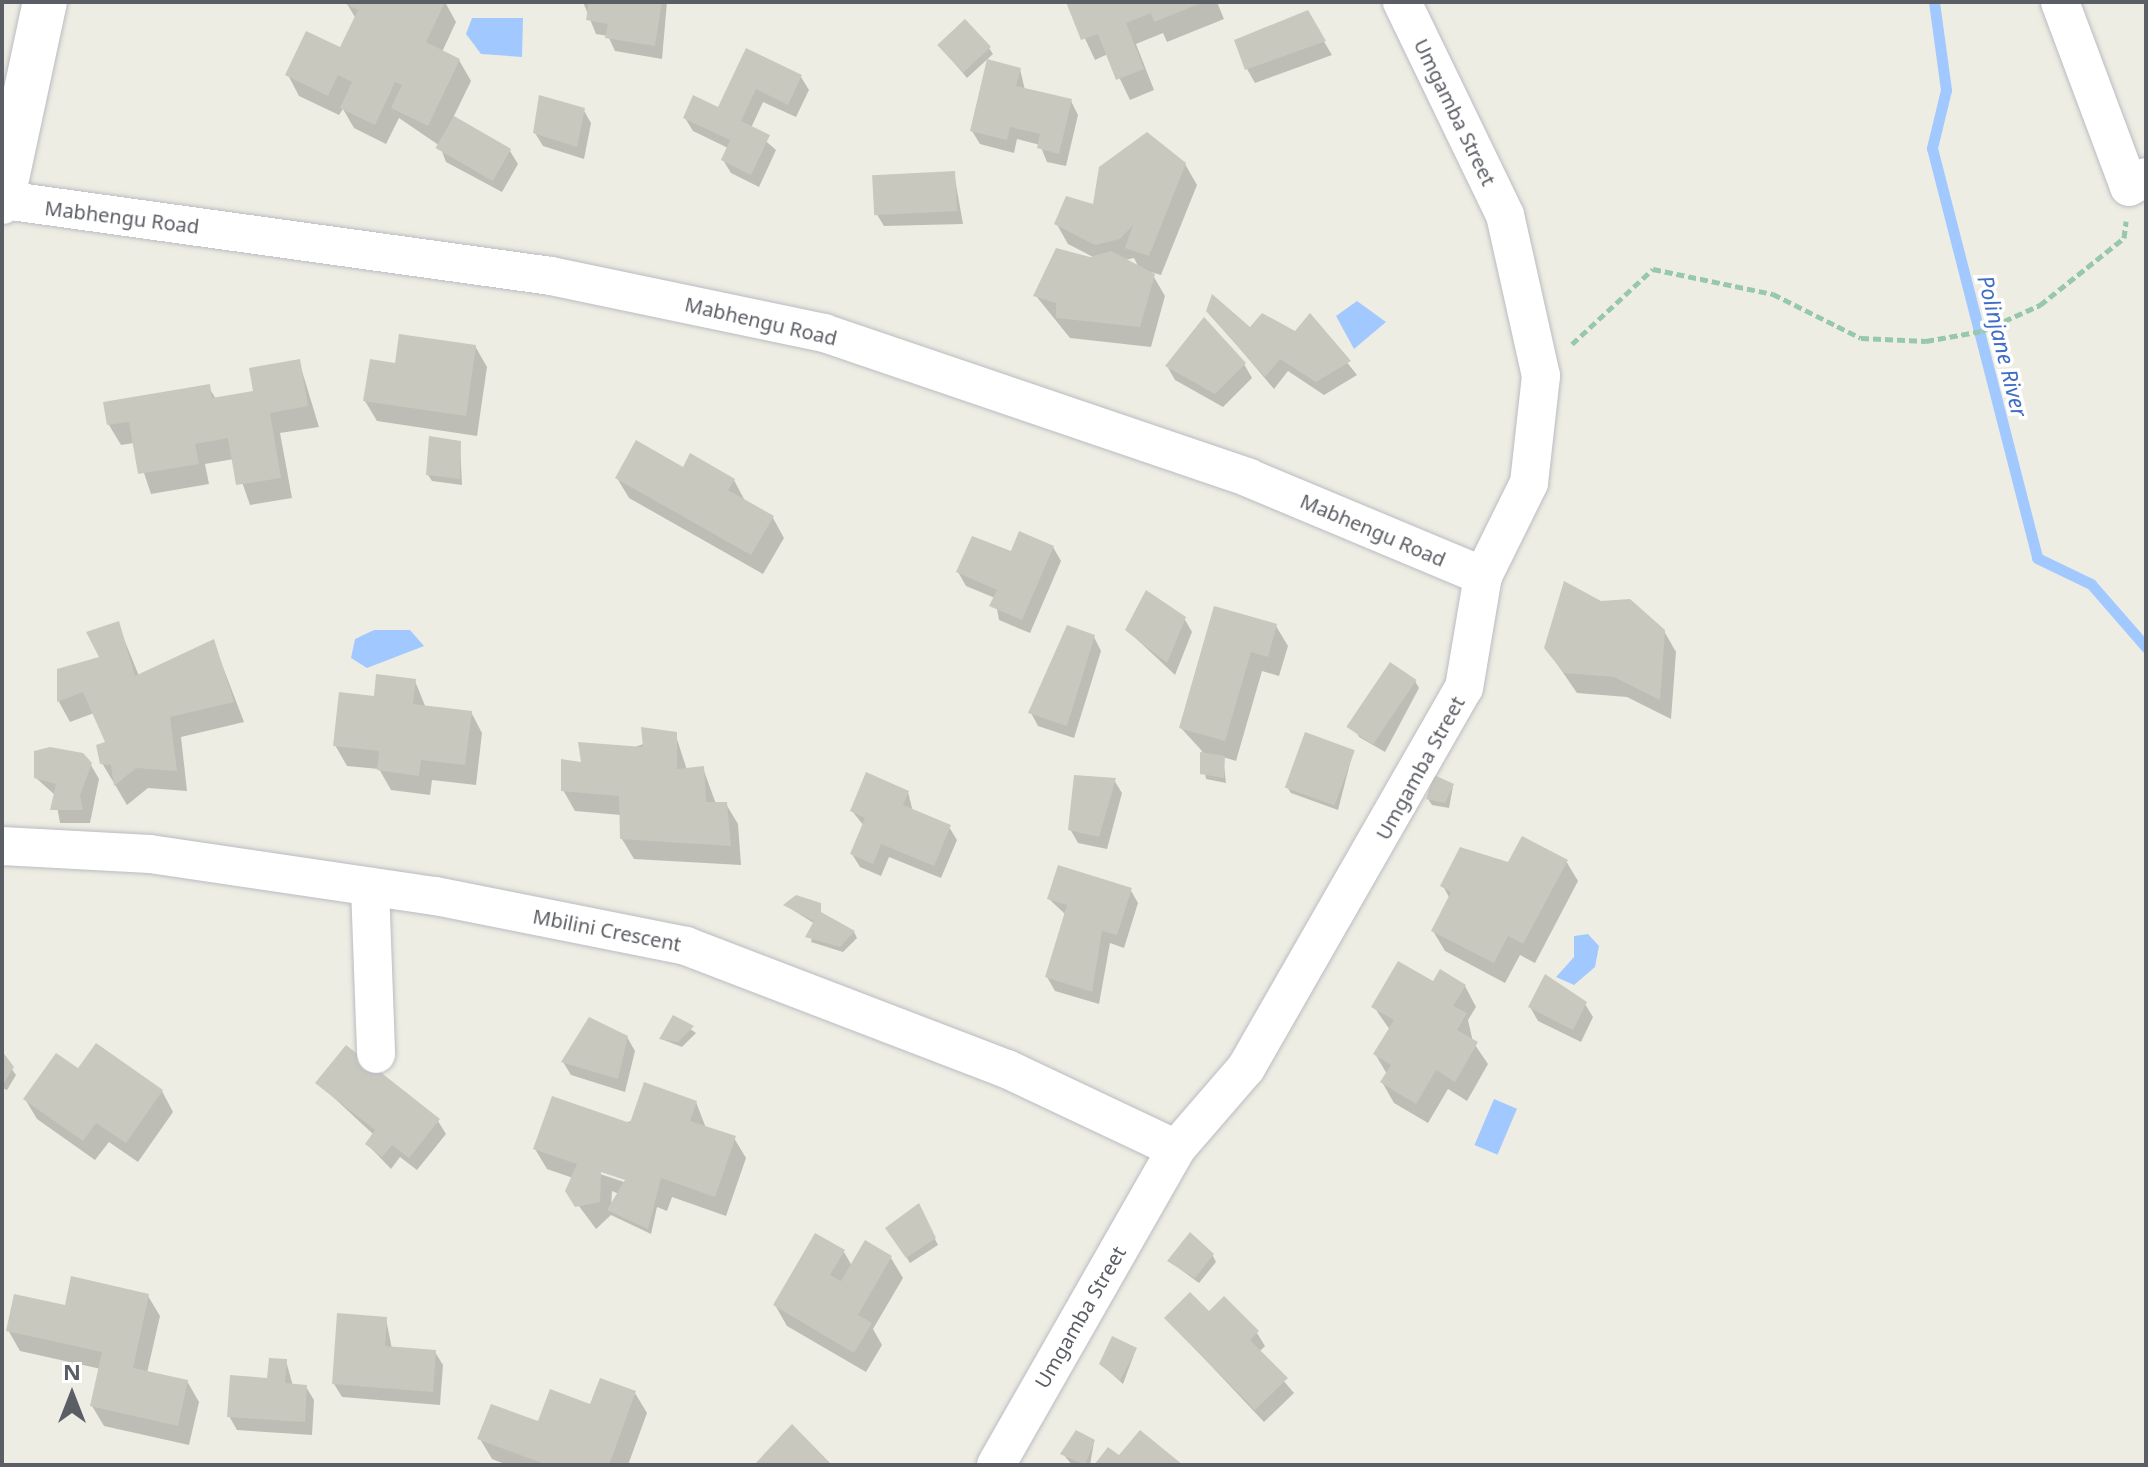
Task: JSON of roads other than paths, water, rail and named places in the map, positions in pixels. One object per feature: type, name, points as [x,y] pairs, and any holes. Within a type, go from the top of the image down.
[{"type":"street","points":[[3,201],[45,2]]},
{"type":"street","name":"Umgamba Street","points":[[996,1465],[1176,1149],[1246,1068],[1464,688],[1483,576],[1529,483],[1541,376],[1505,215],[1402,2]]},
{"type":"street","points":[[2060,2],[2137,182]]},
{"type":"street","name":"Mabhengu Road","points":[[3,201],[551,276],[824,333],[1249,478],[1483,576]]},
{"type":"street","name":"Mbilini Crescent","points":[[2,846],[150,854],[370,887],[686,946],[1007,1069],[1176,1149]]},
{"type":"street","points":[[370,887],[376,1054]]},
{"type":"water","points":[[472,18],[523,18],[522,57],[481,54],[466,34]]},
{"type":"water","points":[[1357,301],[1386,322],[1354,349],[1336,316]]},
{"type":"water","points":[[374,630],[410,630],[424,646],[367,668],[351,658],[355,639]]},
{"type":"water","points":[[1588,934],[1599,946],[1595,967],[1574,985],[1556,977],[1574,957],[1574,936]]},
{"type":"water","points":[[1494,1099],[1517,1109],[1497,1155],[1474,1145]]},
{"type":"waterway","name":"Polinjane River","points":[[1934,2],[1946,90],[1932,148],[2037,558],[2091,584],[2146,647]]}]
